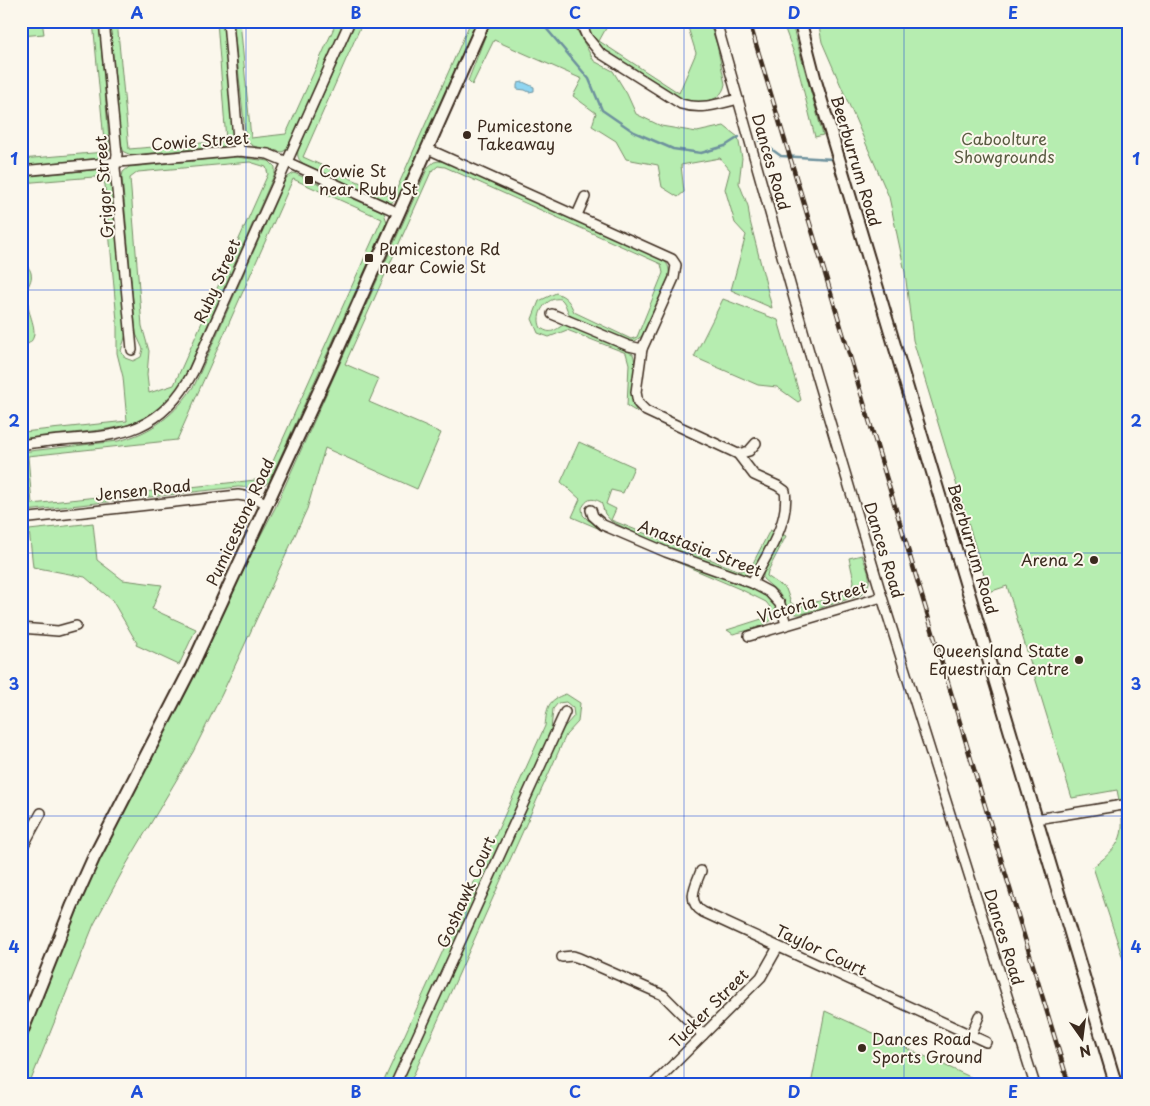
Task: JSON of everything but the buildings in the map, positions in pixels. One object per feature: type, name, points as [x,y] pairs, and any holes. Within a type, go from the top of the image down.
[{"type":"main road","name":"Pumicestone Road","points":[[21,1034],[72,906],[94,857],[175,702],[267,504],[484,21]]},
{"type":"main road","name":"Beerburrum Road","points":[[800,21],[836,151],[1116,1085]]},
{"type":"street","name":"Grigor Street","points":[[104,21],[117,154],[116,162],[132,350]]},
{"type":"street","points":[[228,21],[239,151]]},
{"type":"street","name":"Ruby Street","points":[[21,445],[128,432],[155,419],[178,397],[193,372],[350,21]]},
{"type":"street","points":[[580,21],[587,37],[600,53],[681,104],[688,107],[706,107],[738,99]]},
{"type":"street","name":"Dances Road","points":[[716,21],[808,348],[882,597],[1035,1085]]},
{"type":"street","points":[[428,149],[668,256],[676,265],[674,278],[642,350],[636,392],[637,398],[641,407],[651,414],[738,454],[754,475],[778,486],[784,491],[786,500],[779,533],[752,583]]},
{"type":"street","name":"Cowie Street","points":[[21,171],[239,151],[268,154],[399,213]]},
{"type":"street","points":[[576,215],[585,198]]},
{"type":"street","points":[[552,314],[642,350]]},
{"type":"street","points":[[738,454],[749,451],[756,443]]},
{"type":"street","name":"Jensen Road","points":[[21,520],[238,495],[256,498],[267,504]]},
{"type":"street","name":"Anastasia Street","points":[[591,510],[593,516],[603,525],[666,552],[752,583],[769,592],[777,599],[786,624]]},
{"type":"street","name":"Victoria Street","points":[[750,636],[882,597]]},
{"type":"street","points":[[21,628],[58,631],[76,626]]},
{"type":"street","name":"Goshawk Court","points":[[395,1085],[565,712]]},
{"type":"street","points":[[1037,819],[1129,804]]},
{"type":"street","points":[[21,850],[41,813]]},
{"type":"street","name":"Taylor Court","points":[[701,871],[692,897],[694,905],[698,909],[986,1042]]},
{"type":"street","name":"Tucker Street","points":[[653,1085],[761,977],[778,947]]},
{"type":"street","points":[[562,957],[573,956],[579,958],[656,991],[673,1004],[703,1035]]},
{"type":"street","points":[[971,1035],[979,1016]]},
{"type":"green space","points":[[21,21],[42,21],[44,34],[21,36]]},
{"type":"green space","points":[[93,21],[99,21],[110,151],[102,158],[21,166],[21,159],[105,152]]},
{"type":"green space","points":[[110,21],[117,21],[129,149],[226,141],[217,21],[223,21],[233,136],[227,146],[131,155],[124,152],[121,145]]},
{"type":"green space","points":[[233,21],[240,21],[251,138],[286,134],[337,21],[345,21],[290,143],[286,150],[282,152],[253,146],[246,141]]},
{"type":"green space","points":[[356,21],[363,21],[303,157],[390,196],[394,195],[471,21],[477,21],[399,197],[391,203],[304,164],[298,156],[298,150]]},
{"type":"green space","points":[[491,21],[572,21],[594,61],[613,71],[636,114],[661,126],[697,132],[724,126],[738,137],[742,158],[739,183],[748,206],[772,308],[731,290],[746,235],[735,223],[725,189],[730,170],[720,158],[681,165],[684,192],[678,197],[662,187],[658,165],[626,159],[616,141],[592,126],[596,113],[573,96],[582,79],[494,40],[472,85],[468,81]]},
{"type":"green space","points":[[584,21],[610,21],[599,41],[679,93],[696,53],[686,21],[709,21],[717,45],[725,84],[722,91],[712,100],[705,102],[690,102],[673,96],[597,46]]},
{"type":"green space","points":[[782,21],[791,21],[823,135],[815,137],[795,56]]},
{"type":"green space","name":"Caboolture Showgrounds","points":[[818,21],[1129,21],[1129,977],[1093,867],[1113,850],[1121,834],[1122,815],[1117,790],[1072,798],[1007,586],[989,592],[913,340],[905,272],[889,197],[822,42]]},
{"type":"green space","points":[[236,157],[269,161],[275,167],[275,173],[183,381],[173,395],[151,414],[128,425],[21,439],[21,420],[23,432],[127,421],[123,377],[117,353],[117,321],[105,185],[98,177],[21,183],[21,177],[103,169],[111,177],[126,334],[121,351],[125,358],[133,361],[141,357],[143,349],[136,334],[122,177],[123,172],[129,167]],"holes":[[[250,162],[266,167],[268,174],[174,385],[149,393],[147,375],[149,351],[142,326],[130,178],[138,172]]]},
{"type":"green space","points":[[434,162],[448,162],[665,261],[669,268],[669,278],[642,336],[635,341],[627,341],[572,317],[561,299],[551,300],[546,303],[540,312],[539,323],[544,330],[553,331],[563,325],[573,325],[633,354],[635,369],[632,397],[633,405],[637,412],[627,406],[629,364],[626,353],[567,330],[549,337],[538,333],[532,319],[539,301],[556,293],[568,300],[574,312],[631,339],[637,337],[663,273],[661,264],[445,167],[438,166],[431,172],[345,364],[379,379],[369,402],[441,433],[417,489],[325,448],[307,509],[222,694],[193,752],[126,865],[94,924],[29,1085],[21,1085],[21,1056],[28,1030],[93,872],[116,824],[188,689],[254,548],[275,508],[428,167]]},
{"type":"green space","points":[[294,173],[379,210],[384,213],[387,222],[269,482],[260,488],[238,487],[26,511],[21,510],[21,452],[118,441],[142,433],[162,421],[188,395],[195,384],[286,178]],"holes":[[[293,179],[382,219],[265,479],[32,504],[28,456],[177,440]]]},
{"type":"green space","points":[[21,262],[28,267],[31,273],[27,294],[34,332],[31,341],[21,346],[21,329],[24,320],[22,290],[26,279]]},
{"type":"green space","points":[[723,299],[778,320],[801,400],[798,402],[777,387],[758,385],[694,357]]},
{"type":"green space","points":[[579,442],[634,467],[623,493],[611,490],[606,504],[616,509],[611,520],[740,571],[751,567],[770,530],[774,532],[754,570],[743,576],[660,546],[611,521],[598,500],[590,500],[582,508],[583,515],[588,520],[649,549],[760,592],[772,600],[776,611],[774,618],[764,625],[733,634],[727,630],[768,617],[770,607],[766,602],[572,517],[580,499],[561,482]]},
{"type":"green space","points":[[93,523],[97,560],[123,580],[162,585],[152,609],[196,629],[179,665],[136,645],[137,643],[112,600],[85,577],[33,567],[29,530]]},
{"type":"green space","points":[[782,534],[786,536],[767,576],[786,589],[791,603],[798,607],[844,594],[854,581],[849,558],[862,555],[869,576],[866,590],[861,595],[802,614],[796,614],[787,610],[779,593],[763,579],[763,569]]},
{"type":"green space","points":[[566,694],[580,703],[578,722],[566,735],[409,1085],[400,1085],[559,733],[574,716],[573,708],[566,702],[558,703],[553,709],[551,730],[546,744],[391,1085],[382,1085],[545,726],[549,706],[555,699]]},
{"type":"green space","name":"Dances Road Sports Ground","points":[[825,1011],[988,1085],[811,1085]]},
{"type":"water","points":[[523,82],[534,87],[534,91],[529,92],[517,89],[518,83]]},
{"type":"waterway","points":[[540,21],[589,79],[602,110],[634,132],[673,149],[701,153],[725,146],[739,137]]},
{"type":"waterway","points":[[760,141],[781,156],[832,159]]},
{"type":"waterway","points":[[21,498],[22,506]]},
{"type":"railway","points":[[749,21],[1069,1085]]},
{"type":"place","name":"Pumicestone Takeaway","points":[[467,135]]},
{"type":"place","name":"Cowie St near Ruby St","points":[[309,180]]},
{"type":"place","name":"Pumicestone Rd near Cowie St","points":[[369,258]]},
{"type":"place","name":"Arena 2","points":[[1094,560]]},
{"type":"place","name":"Queensland State Equestrian Centre","points":[[1079,660]]},
{"type":"place","name":"Dances Road Sports Ground","points":[[862,1048]]}]
